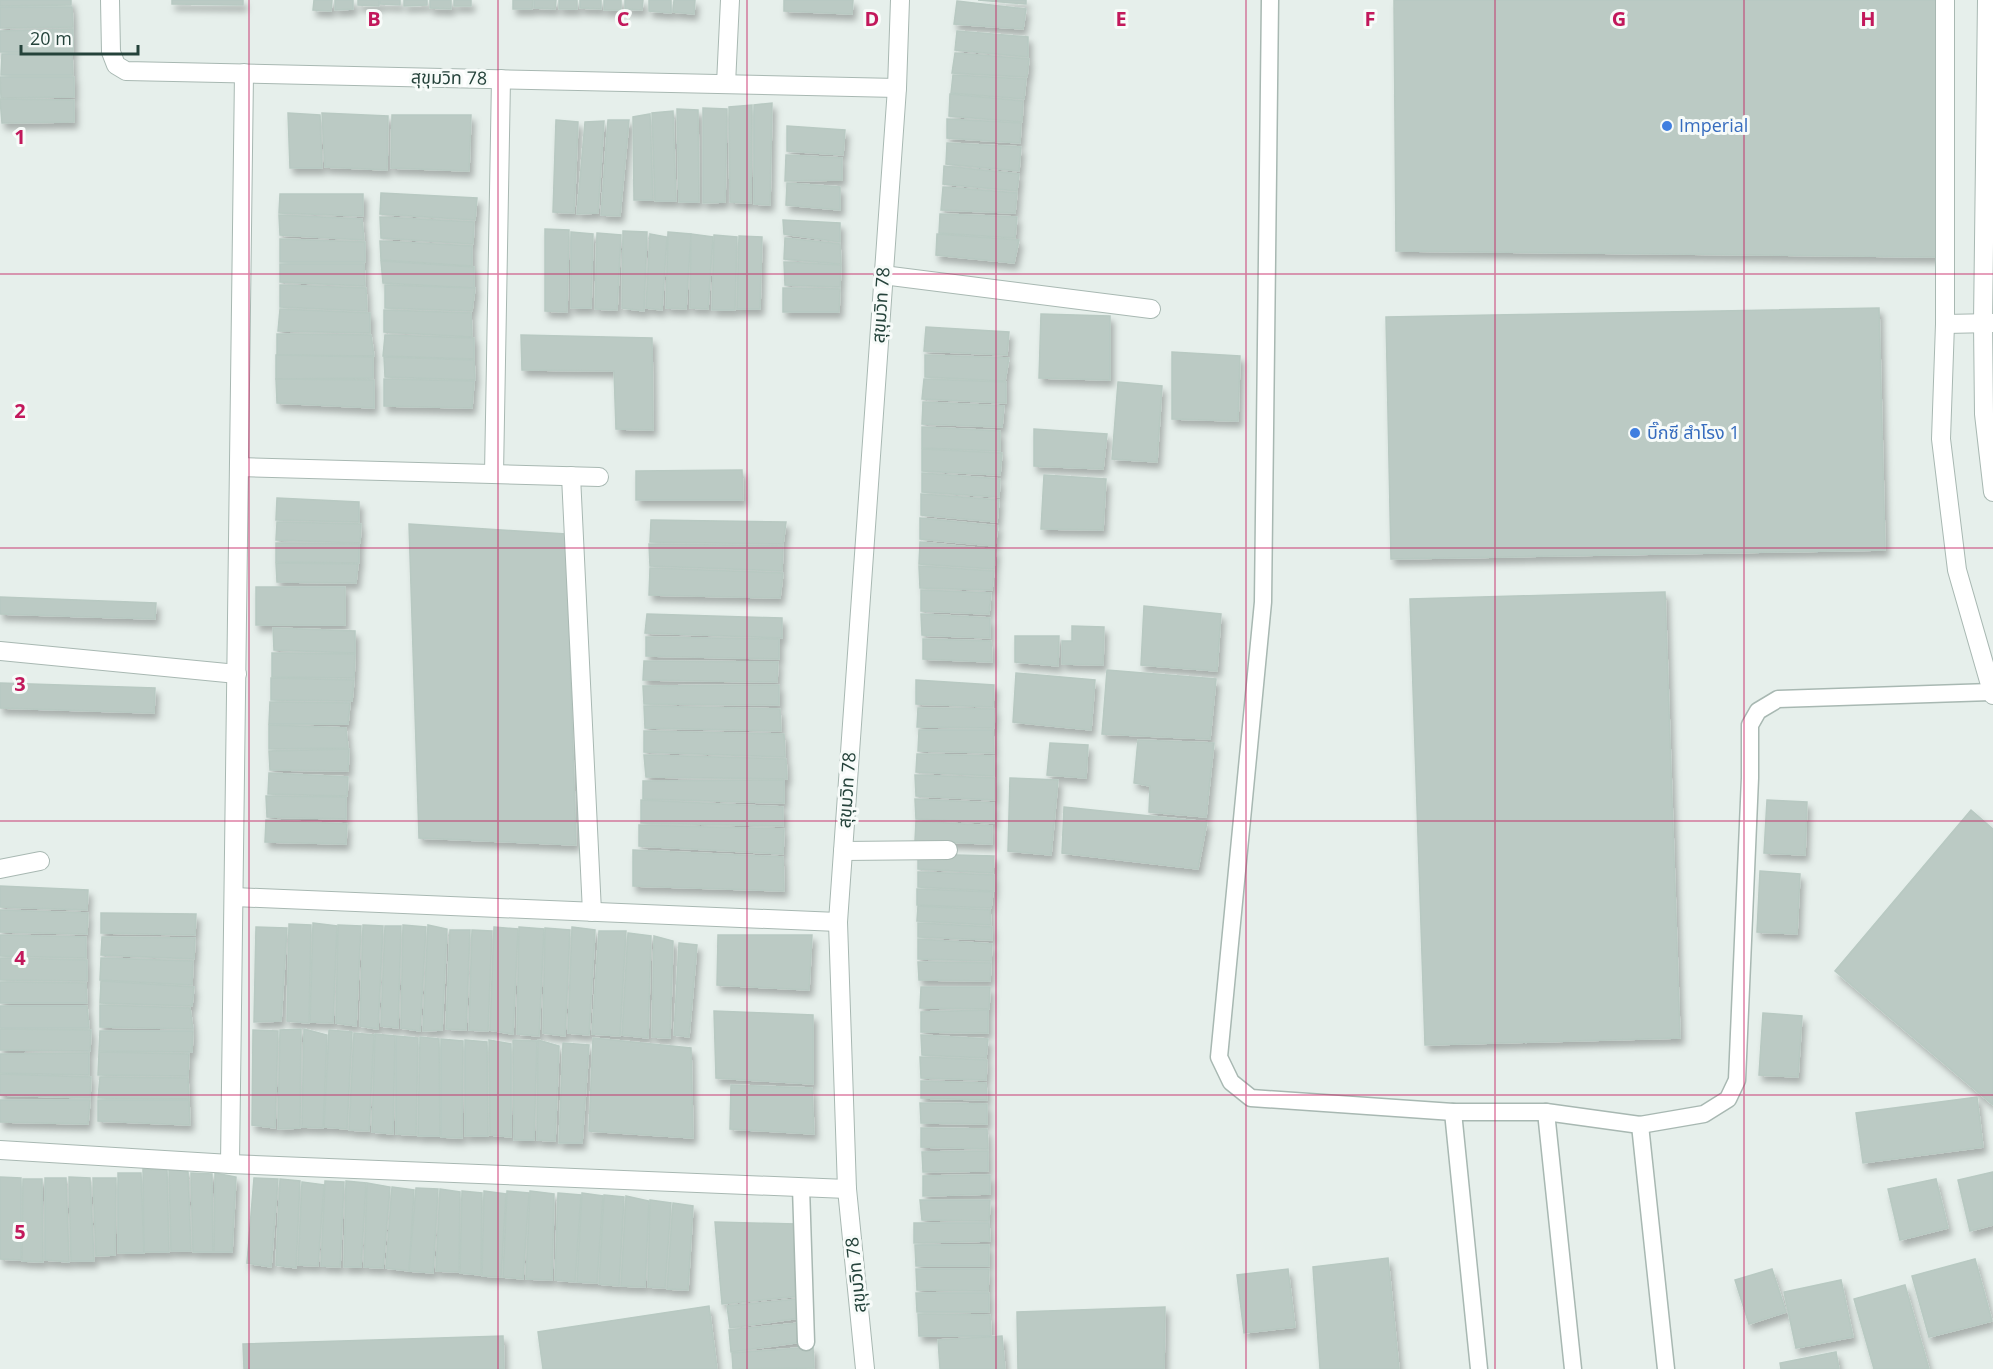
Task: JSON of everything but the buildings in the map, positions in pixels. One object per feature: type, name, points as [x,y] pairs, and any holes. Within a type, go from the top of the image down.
[{"type":"street","name":"สุขุมวิท 78","points":[[110,0],[111,52],[116,65],[126,71],[897,88],[838,922],[848,1189],[865,1369]]},
{"type":"street","points":[[726,84],[730,0]]},
{"type":"street","points":[[897,88],[900,0]]},
{"type":"street","points":[[1945,0],[1945,324],[1941,439],[1957,570],[1992,692]]},
{"type":"street","points":[[1987,0],[1988,323],[1984,414],[1990,441],[1993,492]]},
{"type":"street","points":[[230,1164],[244,73]]},
{"type":"street","points":[[494,474],[501,79]]},
{"type":"street","points":[[883,275],[1151,309]]},
{"type":"street","points":[[1945,324],[1988,323]]},
{"type":"street","points":[[239,467],[599,477]]},
{"type":"street","points":[[571,476],[592,912]]},
{"type":"street","points":[[0,651],[237,674]]},
{"type":"street","points":[[843,851],[948,850]]},
{"type":"street","points":[[0,869],[40,861]]},
{"type":"street","points":[[234,897],[838,922]]},
{"type":"street","points":[[0,1150],[230,1164],[848,1189]]},
{"type":"lane","points":[[1270,0],[1263,602],[1219,1057],[1231,1082],[1251,1098],[1454,1112],[1546,1112],[1640,1125],[1704,1114],[1728,1099],[1737,1080],[1750,778],[1750,725],[1758,711],[1778,699],[1992,692]]},
{"type":"lane","points":[[1454,1112],[1479,1369]]},
{"type":"lane","points":[[1546,1112],[1573,1369]]},
{"type":"lane","points":[[1640,1125],[1666,1369]]},
{"type":"lane","points":[[801,1187],[806,1342]]},
{"type":"place","name":"Imperial","points":[[1667,126]]},
{"type":"place","name":"บิ๊กซี สำโรง 1","points":[[1635,433]]}]
